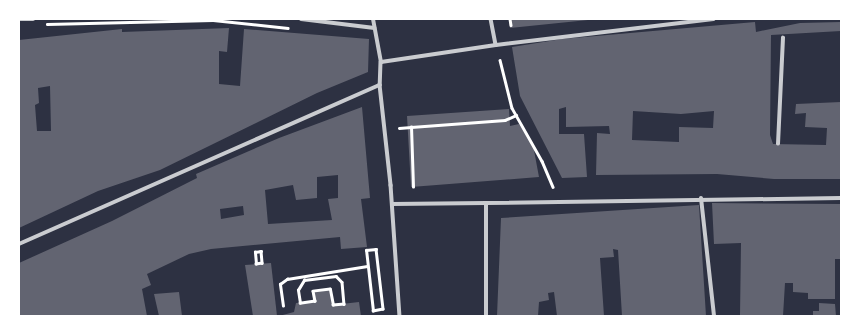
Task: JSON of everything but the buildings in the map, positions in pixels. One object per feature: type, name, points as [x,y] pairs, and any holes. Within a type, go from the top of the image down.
[{"type":"street","points":[[19,19],[33,19]]},
{"type":"street","points":[[301,19],[374,28]]},
{"type":"street","points":[[373,19],[381,62],[380,85],[391,185],[400,316]]},
{"type":"street","points":[[491,19],[496,45]]},
{"type":"street","points":[[381,62],[496,45],[713,19]]},
{"type":"street","points":[[778,144],[783,38]]},
{"type":"street","points":[[19,244],[380,85]]},
{"type":"street","points":[[392,204],[700,198],[841,198]]},
{"type":"street","points":[[700,198],[714,316]]},
{"type":"street","points":[[486,203],[486,316]]},
{"type":"path","points":[[510,19],[511,25]]},
{"type":"path","points":[[42,24],[213,20],[292,28]]},
{"type":"path","points":[[496,45],[512,108],[542,161],[556,201]]},
{"type":"path","points":[[413,187],[411,127],[506,120],[516,115]]},
{"type":"path","points":[[376,249],[383,309],[373,311],[367,266],[366,250],[376,249]]},
{"type":"path","points":[[261,251],[262,263],[256,264],[255,252],[261,251]]},
{"type":"path","points":[[283,306],[280,284],[287,280],[367,266]]},
{"type":"path","points":[[336,276],[342,282],[344,304],[337,304],[333,305],[330,288],[313,291],[315,301],[300,303],[298,290],[304,280],[336,276]]}]
